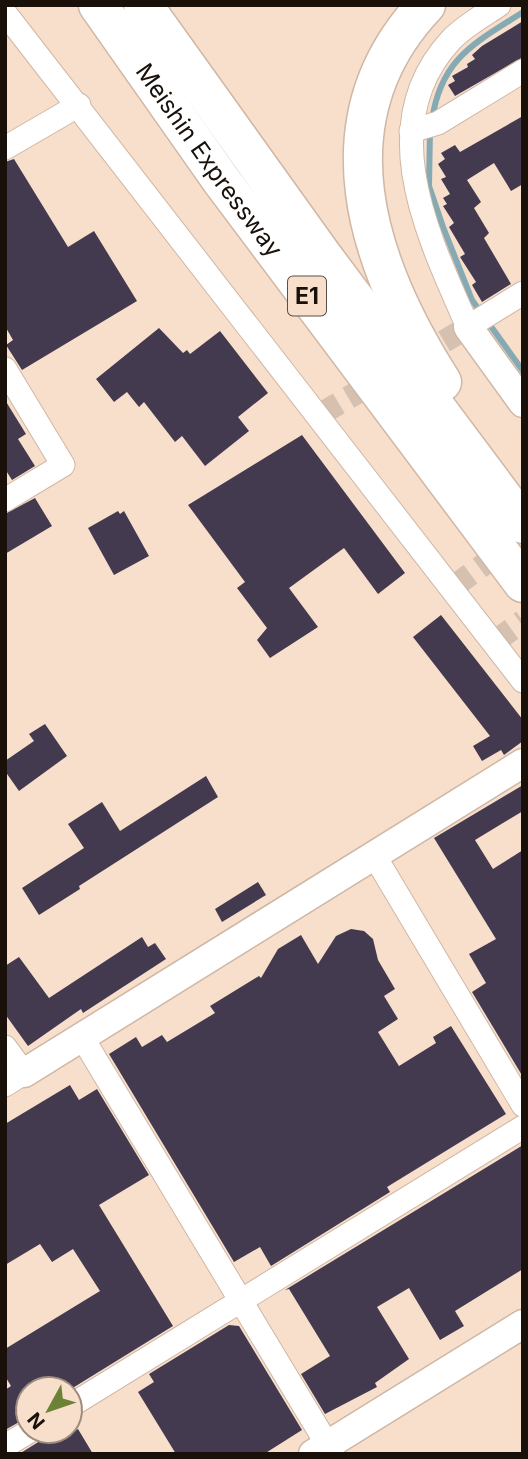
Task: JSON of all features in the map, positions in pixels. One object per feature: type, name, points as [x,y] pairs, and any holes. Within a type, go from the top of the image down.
[{"type":"highway","points":[[81,5],[220,180]]},
{"type":"highway","name":"Meishin Expressway","points":[[97,5],[220,180],[523,583]]},
{"type":"highway","name":"Meishin Expressway","points":[[143,5],[322,255],[523,524]]},
{"type":"highway","points":[[426,5],[389,50],[375,80],[365,113],[362,153],[369,211],[378,249],[413,330],[460,409],[523,500]]},
{"type":"street","points":[[499,5],[452,40],[421,83],[424,127],[414,187],[432,245],[479,320],[523,403]]},
{"type":"street","points":[[5,13],[79,105],[523,681]]},
{"type":"street","points":[[424,127],[523,71]]},
{"type":"street","points":[[5,148],[79,105]]},
{"type":"street","points":[[479,320],[523,293]]},
{"type":"street","points":[[5,369],[63,465],[5,500]]},
{"type":"street","points":[[5,1047],[15,1079],[523,763]]},
{"type":"street","points":[[374,855],[523,1105]]},
{"type":"street","points":[[82,1037],[325,1451],[523,1324]]},
{"type":"street","points":[[84,1397],[523,1127]]},
{"type":"building","points":[[523,21],[523,57],[455,96],[448,85],[455,81],[452,76],[468,67],[467,64],[475,59],[472,55],[482,46]]},
{"type":"building","points":[[523,116],[523,184],[511,191],[494,163],[467,180],[481,202],[474,208],[489,233],[484,238],[511,284],[482,302],[472,285],[476,282],[460,257],[465,254],[449,227],[454,223],[443,206],[447,204],[443,198],[450,194],[441,179],[446,177],[438,164],[445,159],[441,153],[455,145],[460,152]]},
{"type":"building","points":[[14,159],[68,247],[94,231],[137,301],[22,370],[6,345],[13,340],[5,326],[5,162]]},
{"type":"building","points":[[159,328],[183,353],[187,350],[190,354],[220,331],[268,393],[238,417],[249,431],[205,466],[182,436],[175,442],[144,402],[139,407],[127,392],[114,402],[96,379]]},
{"type":"building","points":[[5,400],[26,434],[18,439],[35,466],[12,480],[5,469]]},
{"type":"building","points":[[302,435],[405,573],[378,594],[344,548],[289,588],[318,627],[270,658],[257,640],[267,628],[237,588],[245,582],[188,505]]},
{"type":"building","points":[[35,498],[52,526],[5,554],[5,514]]},
{"type":"building","points":[[118,511],[120,514],[124,511],[149,556],[114,575],[88,528]]},
{"type":"building","points":[[441,615],[523,720],[523,741],[504,755],[501,750],[482,761],[473,746],[490,736],[413,637]]},
{"type":"building","points":[[45,724],[67,756],[19,791],[5,771],[5,761],[34,741],[29,734]]},
{"type":"building","points":[[206,776],[218,797],[79,886],[80,889],[39,915],[22,888],[84,848],[68,824],[102,802],[120,831]]},
{"type":"building","points":[[523,785],[523,811],[475,840],[493,869],[523,850],[523,1077],[472,992],[486,983],[469,954],[496,939],[434,838]]},
{"type":"building","points":[[258,882],[266,895],[222,922],[215,909]]},
{"type":"building","points":[[351,929],[364,931],[373,939],[378,960],[395,989],[384,996],[398,1019],[378,1032],[399,1066],[436,1043],[433,1037],[451,1026],[506,1114],[387,1187],[390,1192],[271,1266],[260,1247],[234,1262],[109,1054],[136,1037],[142,1047],[162,1035],[167,1042],[215,1013],[210,1006],[259,976],[261,978],[278,949],[301,935],[318,964],[336,936]]},
{"type":"building","points":[[142,937],[148,947],[155,943],[166,959],[83,1013],[81,1009],[28,1046],[5,1014],[5,966],[19,957],[49,998]]},
{"type":"building","points":[[70,1085],[79,1100],[97,1089],[149,1175],[99,1205],[173,1326],[84,1381],[84,1375],[14,1375],[14,1425],[5,1430],[5,1390],[11,1386],[5,1376],[5,1349],[100,1291],[73,1249],[52,1262],[40,1244],[5,1265],[5,1124]]},
{"type":"building","points":[[523,1145],[523,1269],[455,1311],[464,1326],[440,1340],[409,1288],[377,1307],[409,1359],[375,1383],[377,1387],[325,1414],[301,1374],[330,1356],[289,1289],[285,1290]]},
{"type":"building","points":[[229,1325],[239,1326],[302,1430],[264,1454],[176,1454],[138,1392],[154,1382],[149,1374]]},
{"type":"building","points":[[84,1439],[93,1454],[19,1454],[33,1445],[84,1445]]},
{"type":"waterway","points":[[432,120],[443,81],[452,67],[475,43],[523,12]]},
{"type":"waterway","points":[[430,130],[429,186],[443,227],[472,300],[523,371]]},
{"type":"tunnel","points":[[415,359],[468,327]]},
{"type":"tunnel","points":[[319,415],[382,378]]},
{"type":"tunnel","points":[[452,588],[509,546]]},
{"type":"tunnel","points":[[493,643],[523,621]]}]
